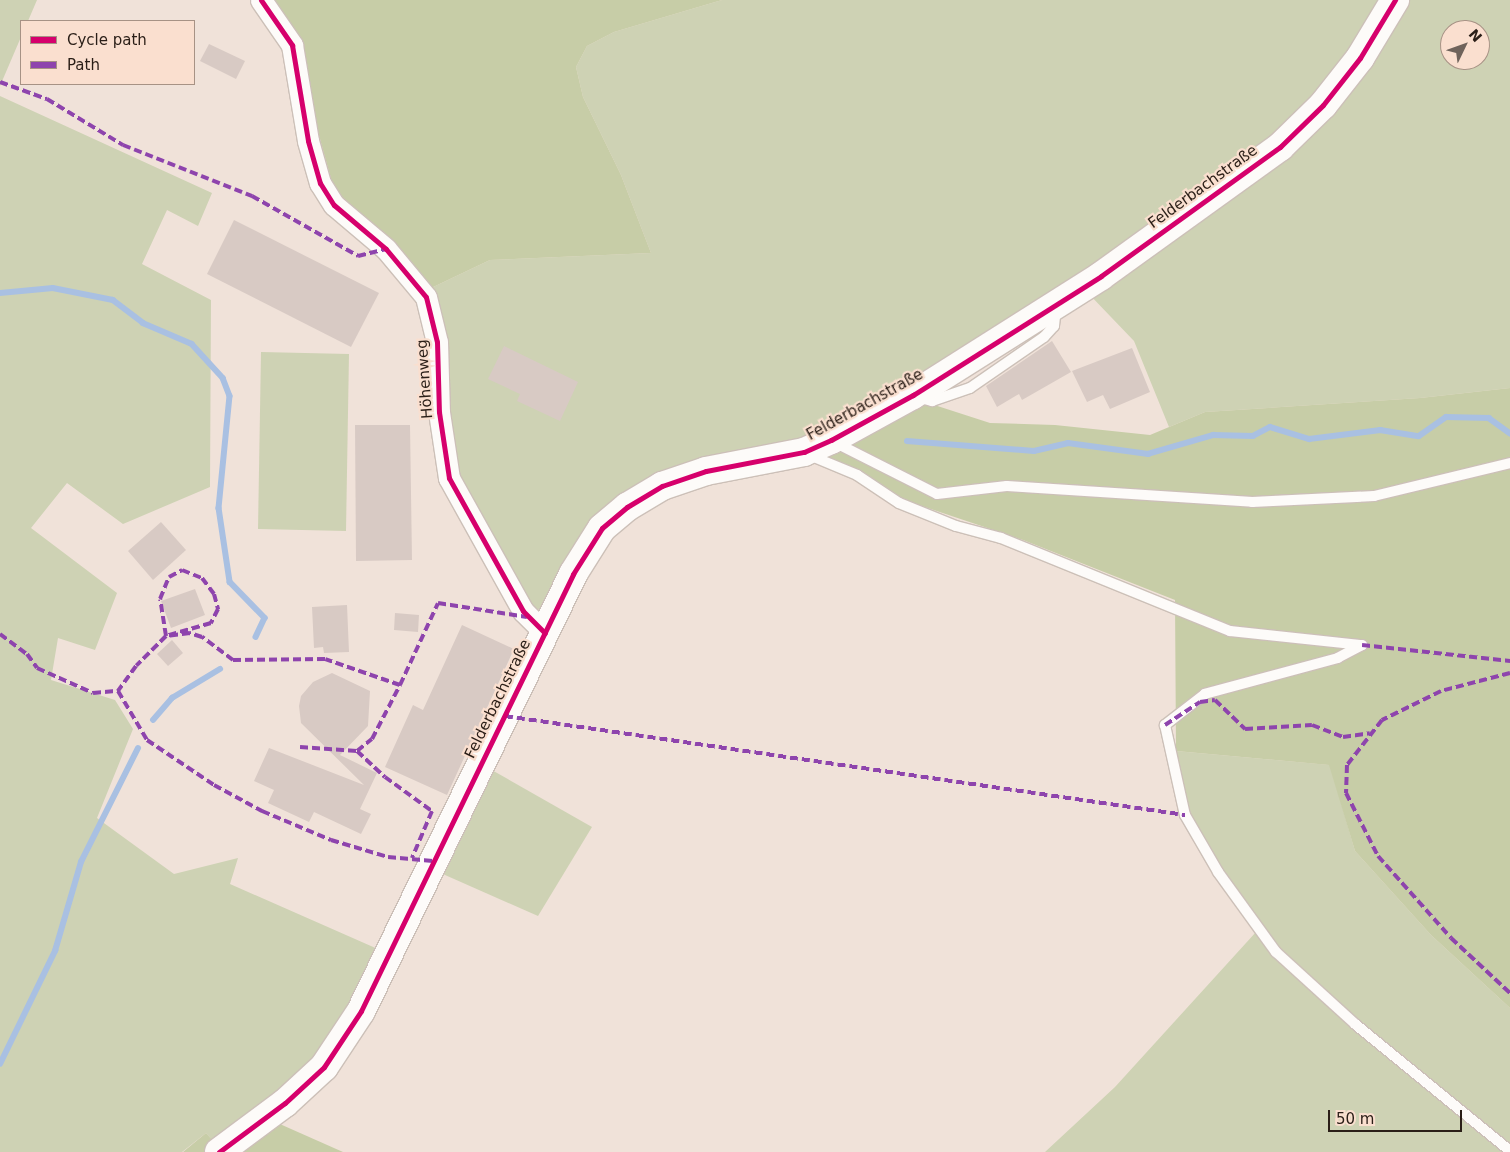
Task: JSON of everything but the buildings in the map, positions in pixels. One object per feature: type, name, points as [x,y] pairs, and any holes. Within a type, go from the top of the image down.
[{"type":"street","name":"Höhenweg","points":[[262,0],[292,45],[308,141],[320,183],[334,205],[386,249],[426,297],[437,342],[439,412],[450,478],[523,611],[545,633]]},
{"type":"street","name":"Felderbachstraße","points":[[219,1152],[285,1103],[324,1066],[361,1011],[573,574],[602,528],[627,507],[662,486],[706,471],[804,452],[831,440],[913,394],[1101,276],[1280,147],[1323,105],[1360,58],[1395,0]]},
{"type":"lane","name":"Felderbachstraße","points":[[831,440],[937,494],[1007,486],[1252,502],[1374,496],[1510,463]]},
{"type":"lane","points":[[804,452],[857,475],[899,503],[956,526],[1001,538],[1230,631],[1362,645],[1338,658],[1205,694],[1165,725],[1186,815],[1218,872],[1276,952],[1355,1024],[1510,1151]]},
{"type":"green space","points":[[0,0],[37,0],[28,20],[20,20],[20,39],[0,86]]},
{"type":"green space","points":[[266,0],[722,0],[614,32],[587,46],[576,67],[583,97],[621,175],[651,253],[490,260],[429,289],[337,200],[308,96]]},
{"type":"green space","points":[[722,0],[1384,0],[1328,85],[1278,136],[1107,263],[809,442],[634,489],[547,609],[534,610],[457,474],[429,289],[490,260],[651,253],[621,175],[583,97],[576,67],[587,46],[614,32]]},
{"type":"green space","points":[[1403,0],[1510,0],[1510,388],[1420,398],[1205,412],[1169,427],[1134,341],[1087,292],[1277,156]]},
{"type":"green space","points":[[0,96],[212,193],[198,226],[167,210],[142,264],[211,300],[210,487],[123,524],[67,483],[31,528],[117,593],[95,650],[58,638],[51,680],[115,700],[133,729],[97,818],[174,874],[238,858],[230,884],[380,950],[319,1060],[213,1141],[206,1133],[182,1152],[0,1152]]},
{"type":"green space","points":[[261,352],[349,354],[346,531],[258,529]]},
{"type":"green space","points":[[1510,388],[1510,1008],[1431,935],[1355,851],[1329,765],[1176,751],[1175,600],[1023,540],[904,500],[825,455],[922,401],[990,423],[1055,425],[1150,435],[1205,412],[1420,398]]},
{"type":"green space","points":[[1176,751],[1330,765],[1355,851],[1431,935],[1510,1008],[1510,1145],[1304,975],[1273,942],[1214,857],[1191,815]]},
{"type":"green space","points":[[490,769],[592,827],[538,916],[436,871]]},
{"type":"green space","points":[[1256,932],[1351,1026],[1505,1152],[1045,1152],[1115,1087]]},
{"type":"green space","points":[[273,1121],[343,1152],[234,1152]]},
{"type":"green space","points":[[206,1133],[223,1152],[183,1152]]},
{"type":"waterway","points":[[0,293],[53,288],[113,300],[143,323],[192,344],[223,378],[230,396],[219,508],[230,582],[265,618],[256,637]]},
{"type":"waterway","points":[[907,441],[1034,451],[1068,443],[1148,454],[1213,435],[1253,436],[1270,427],[1309,439],[1380,430],[1419,436],[1446,417],[1489,418],[1510,433]]},
{"type":"waterway","points":[[153,720],[172,698],[220,669]]},
{"type":"waterway","points":[[0,1064],[55,951],[81,862],[138,748]]},
{"type":"marked path","points":[[0,82],[47,99],[123,145],[252,196],[358,256],[386,249]]},
{"type":"marked path","points":[[357,751],[372,739],[400,685],[325,659],[233,660],[202,637],[190,633],[166,636],[160,599],[169,577],[182,570],[202,578],[214,594],[218,609],[211,623],[166,636],[136,666],[118,691],[147,740],[214,785],[262,811],[331,840],[388,857],[433,861]]},
{"type":"marked path","points":[[400,685],[438,603],[527,617]]},
{"type":"marked path","points":[[0,634],[27,654],[37,668],[93,693],[118,691]]},
{"type":"marked path","points":[[1362,645],[1510,661]]},
{"type":"marked path","points":[[1510,673],[1441,691],[1382,720],[1347,765],[1346,793],[1378,856],[1451,938],[1510,993]]},
{"type":"marked path","points":[[1165,725],[1200,702],[1215,700],[1245,729],[1312,725],[1343,737],[1370,733]]},
{"type":"marked path","points":[[505,716],[1185,815]]},
{"type":"marked path","points":[[300,747],[357,751],[385,777],[432,811],[412,858]]},
{"type":"cycle path","points":[[261,0],[292,45],[308,141],[320,183],[334,205],[386,249],[426,297],[437,342],[439,412],[449,478],[523,611],[545,633]]},
{"type":"cycle path","points":[[219,1152],[285,1103],[324,1067],[361,1011],[573,574],[602,528],[627,507],[662,486],[706,471],[804,452],[831,440],[913,395],[1101,276],[1280,147],[1323,105],[1360,58],[1395,0]]}]
